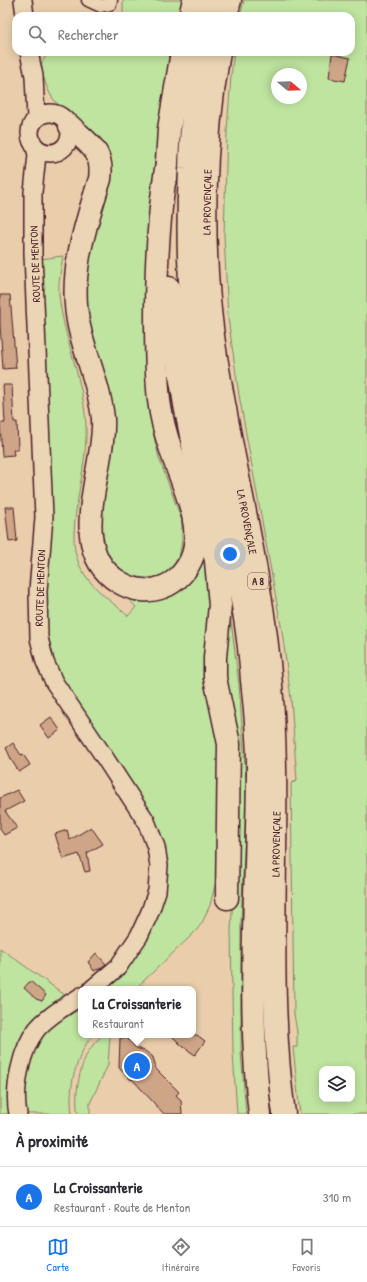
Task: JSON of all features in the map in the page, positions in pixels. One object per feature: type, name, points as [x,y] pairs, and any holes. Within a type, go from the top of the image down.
[{"type":"highway","points":[[191,12],[194,0]]},
{"type":"highway","points":[[209,12],[211,0]]},
{"type":"highway","points":[[227,12],[230,0]]},
{"type":"highway","points":[[63,120],[93,147],[100,160],[101,168],[100,179],[80,248],[75,285],[79,327],[99,395],[102,419],[103,438],[91,508],[90,529],[92,544],[100,564],[116,581],[137,590],[158,589],[175,580],[182,574],[193,555],[195,543],[194,519],[171,451],[164,424],[157,381],[157,258],[159,220],[174,98],[181,56]]},
{"type":"highway","name":"LA PROVENÇALE","points":[[200,56],[193,111],[188,201],[189,252],[197,351],[243,602],[252,676],[258,762],[254,1020],[257,1087],[260,1114]]},
{"type":"highway","name":"LA PROVENÇALE","points":[[218,56],[211,110],[207,168],[205,214],[208,272],[213,333],[257,577],[271,683],[276,793],[275,1001],[278,1060],[284,1114]]},
{"type":"highway","points":[[167,163],[166,227],[170,303],[185,405],[216,561],[219,590],[220,605],[215,657],[218,693],[226,725],[228,744],[227,898]]},
{"type":"main road","points":[[23,0],[24,12]]},
{"type":"main road","points":[[30,56],[34,76],[36,118]]},
{"type":"main road","points":[[34,76],[49,105],[63,120],[71,132],[68,144],[55,153],[47,153],[35,147],[30,135],[30,128],[36,118],[42,114],[50,112],[63,120]]},
{"type":"main road","name":"ROUTE DE MENTON","points":[[35,147],[37,155],[33,192],[33,254],[44,517],[38,591],[39,638],[45,662],[54,682],[102,752],[146,821],[156,847],[159,866],[157,891],[150,912],[139,936],[118,967],[96,986]]},
{"type":"main road","name":"ROUTE DE MENTON","points":[[34,204],[43,171],[55,153]]},
{"type":"main road","points":[[18,1114],[18,1078],[24,1054],[37,1030],[55,1012],[78,998]]},
{"type":"street","points":[[88,0],[101,6],[110,4],[111,0]]},
{"type":"green space","points":[[123,0],[187,0],[184,12],[123,12]]},
{"type":"green space","points":[[244,0],[367,0],[367,1114],[300,1114],[293,1047],[297,1047],[297,1032],[294,1014],[291,783],[297,781],[291,699],[282,631],[239,395],[228,318],[224,235],[227,131],[234,56],[355,56],[355,12],[241,12]]},
{"type":"green space","points":[[46,56],[175,56],[148,390],[153,432],[159,458],[182,521],[182,540],[180,553],[175,563],[161,576],[146,579],[127,575],[113,563],[103,547],[98,506],[86,322],[85,269],[105,190],[74,116],[57,103],[50,94],[40,66]]},
{"type":"green space","points":[[63,256],[59,281],[59,295],[66,331],[80,384],[86,420],[83,468],[76,509],[74,532],[76,555],[84,574],[97,589],[128,616],[136,607],[123,594],[138,598],[205,545],[219,731],[217,878],[210,905],[202,923],[195,932],[138,986],[106,986],[129,966],[144,945],[154,924],[159,908],[163,863],[63,686],[52,661],[43,625],[40,259]]},
{"type":"green space","points":[[227,601],[239,685],[246,780],[241,922],[241,1052],[246,1114],[237,1114],[233,1053],[231,930],[234,876],[223,680]]},
{"type":"green space","points":[[0,948],[78,1005],[78,1038],[90,1038],[74,1073],[71,1093],[72,1114],[0,1114]]},
{"type":"green space","points":[[99,1038],[110,1038],[108,1065],[90,1103],[90,1114],[78,1114],[77,1091],[80,1074],[88,1052]]},
{"type":"building","points":[[332,56],[350,58],[345,81],[329,78]]},
{"type":"building","points":[[0,295],[10,295],[16,368],[3,369]]},
{"type":"building","points":[[3,385],[12,385],[14,422],[17,422],[18,450],[13,450],[14,455],[2,456],[0,423],[5,423]]},
{"type":"building","points":[[5,507],[14,507],[17,541],[9,542]]},
{"type":"building","points":[[51,717],[60,730],[49,738],[40,725]]},
{"type":"building","points":[[13,743],[30,765],[19,772],[6,748]]},
{"type":"building","points":[[17,790],[24,801],[5,811],[17,828],[4,835],[0,829],[0,798]]},
{"type":"building","points":[[91,827],[103,844],[87,853],[90,871],[85,872],[79,854],[63,859],[55,834],[67,830],[70,840]]},
{"type":"building","points":[[96,953],[106,964],[94,971],[88,962]]},
{"type":"building","points":[[30,981],[46,995],[42,1001],[36,999],[24,988]]},
{"type":"building","points":[[197,1035],[205,1041],[195,1055],[174,1038],[196,1038]]},
{"type":"building","points":[[120,1038],[127,1038],[136,1048],[145,1051],[153,1057],[156,1069],[179,1092],[176,1095],[181,1100],[182,1114],[164,1114],[132,1079],[131,1080],[119,1068]]},
{"type":"place","name":"La Croissanterie","points":[[137,1066]]}]
